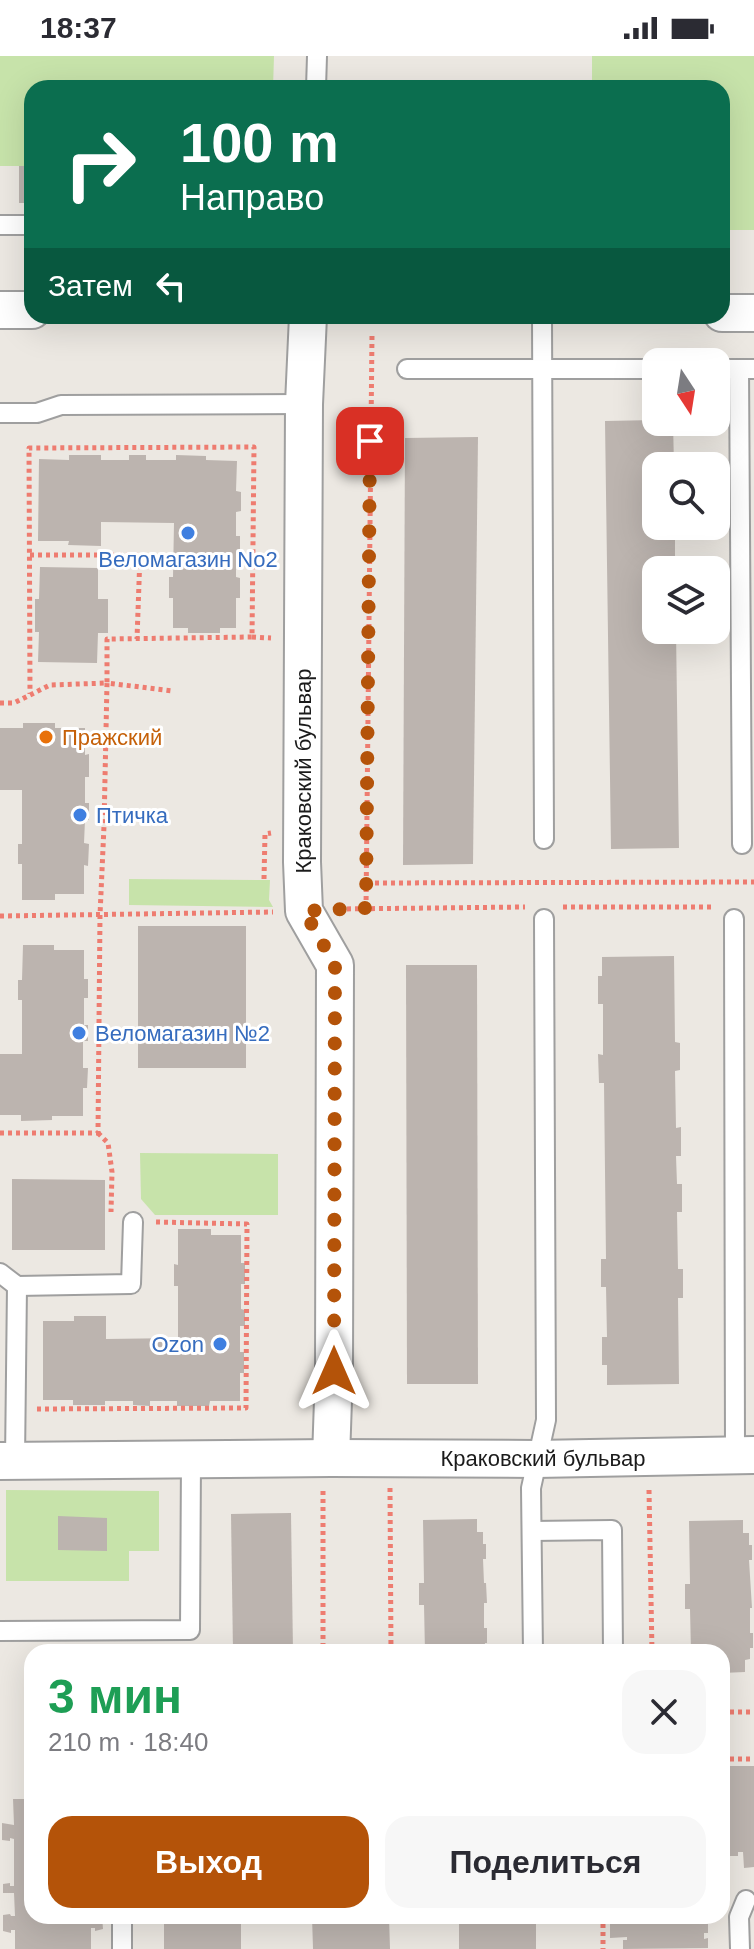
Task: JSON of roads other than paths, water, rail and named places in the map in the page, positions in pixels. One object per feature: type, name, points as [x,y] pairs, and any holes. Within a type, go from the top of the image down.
[{"type":"street","points":[[0,310],[24,310]]},
{"type":"street","points":[[730,313],[754,313]]},
{"type":"street","name":"Краковский бульвар","points":[[308,324],[304,404],[304,911],[335,965],[334,1371],[327,1472]]},
{"type":"street","name":"Краковский бульвар","points":[[8,1461],[191,1459],[327,1472],[536,1459],[745,1455]]},
{"type":"lane","points":[[316,80],[317,56]]},
{"type":"lane","points":[[0,225],[24,225]]},
{"type":"lane","points":[[542,324],[544,839]]},
{"type":"lane","points":[[407,369],[642,369]]},
{"type":"lane","points":[[742,844],[747,369]]},
{"type":"lane","points":[[0,413],[37,413],[61,405],[304,404]]},
{"type":"lane","points":[[533,1644],[531,1488],[546,1420],[545,911]]},
{"type":"lane","points":[[729,913],[745,1455]]},
{"type":"lane","points":[[0,1273],[17,1286],[131,1284],[133,1222]]},
{"type":"lane","points":[[8,1461],[16,1409],[17,1286]]},
{"type":"lane","points":[[0,1631],[190,1630],[191,1459]]},
{"type":"lane","points":[[532,1531],[612,1530],[613,1644]]},
{"type":"lane","points":[[740,1949],[739,1917],[746,1900]]},
{"type":"lane","points":[[122,1924],[122,1949]]},
{"type":"place","name":"Веломагазин No2","points":[[188,533]]},
{"type":"place","name":"Пражский","points":[[46,737]]},
{"type":"place","name":"Птичка","points":[[80,815]]},
{"type":"place","name":"Веломагазин №2","points":[[79,1033]]},
{"type":"place","name":"Ozon","points":[[220,1344]]}]
